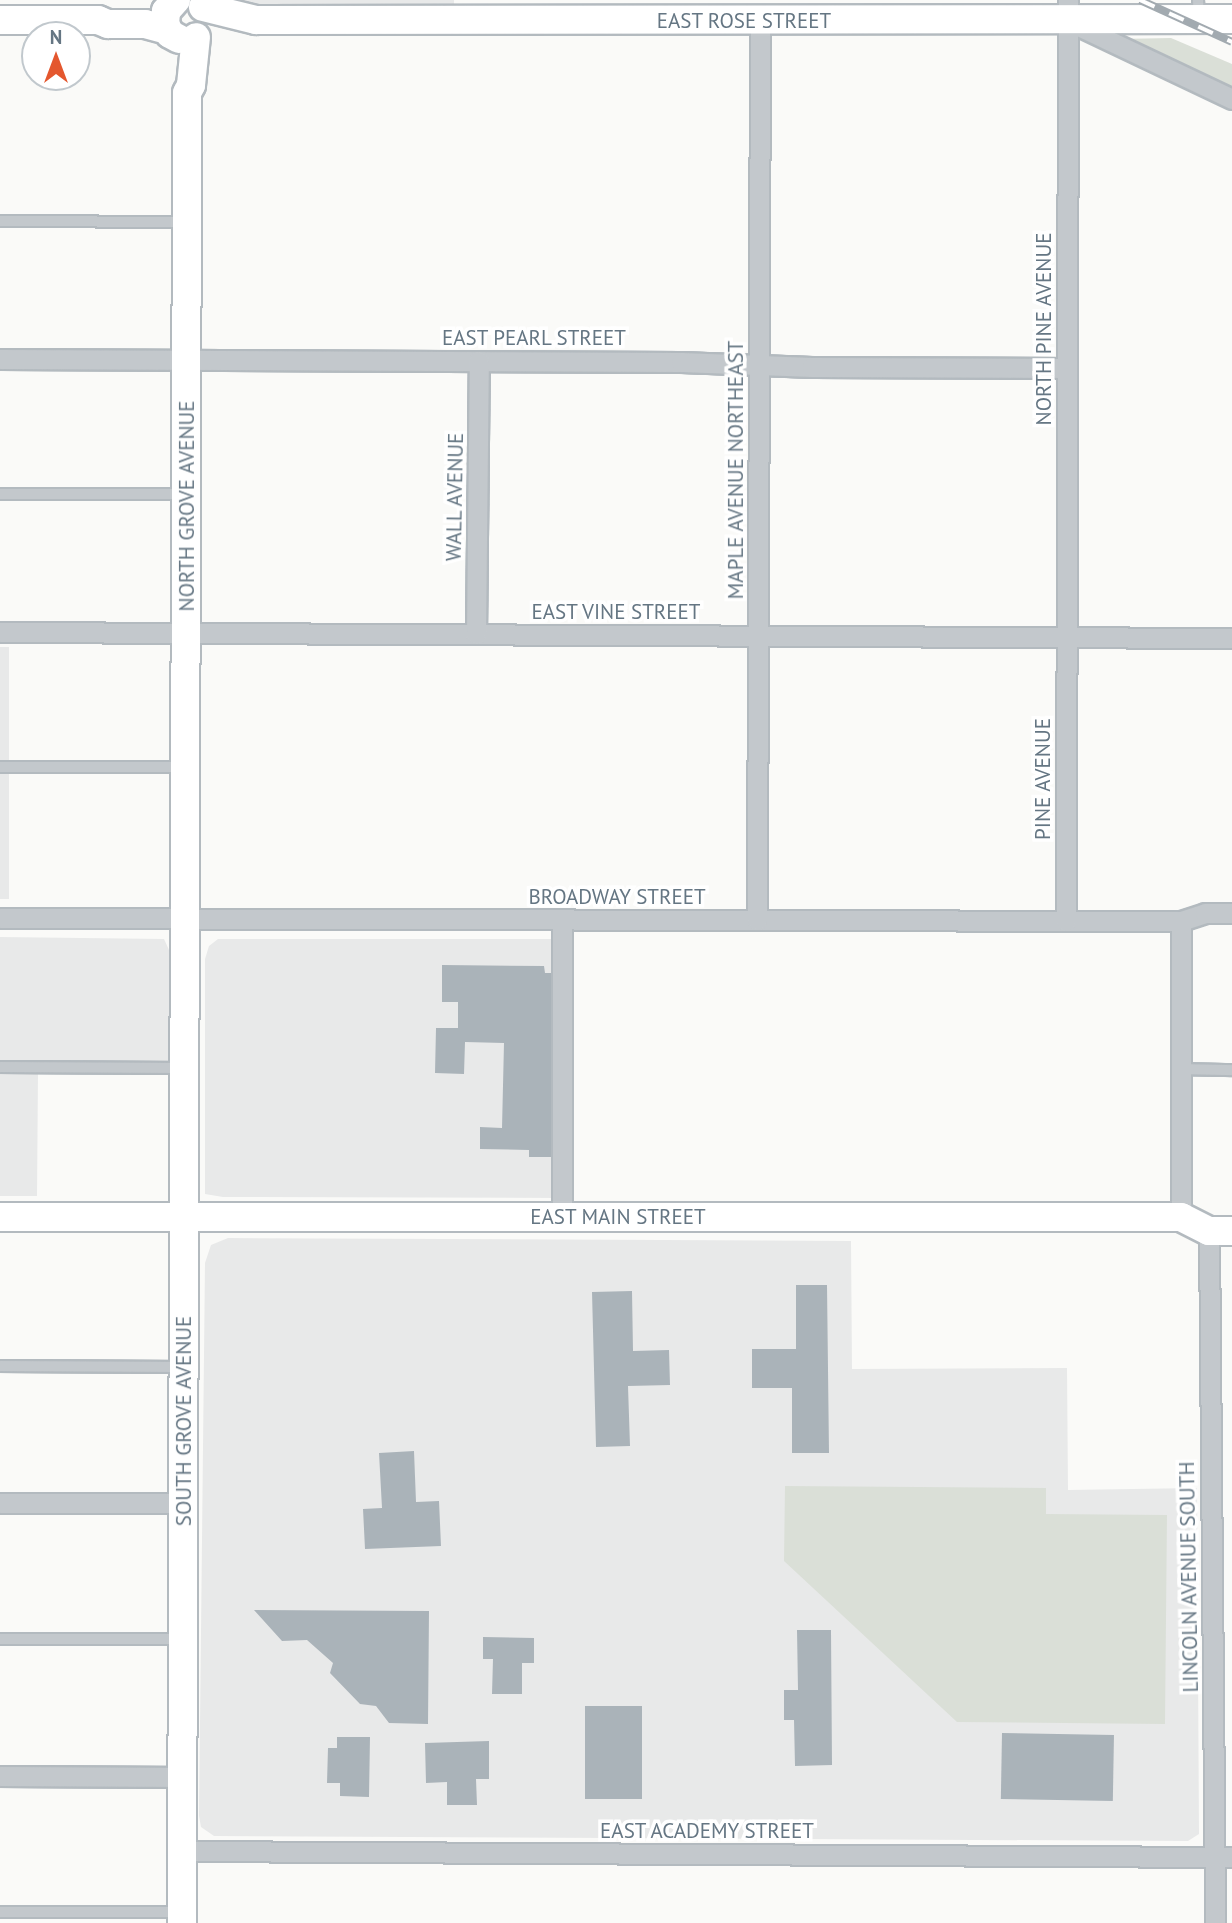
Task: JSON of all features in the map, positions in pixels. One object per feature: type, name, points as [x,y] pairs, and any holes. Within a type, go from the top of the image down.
[{"type":"main road","name":"EAST ROSE STREET","points":[[0,20],[98,20],[108,15],[188,15],[256,20],[760,21],[1068,10],[1199,9],[1232,19]]},
{"type":"main road","name":"NORTH GROVE AVENUE","points":[[186,918],[187,93],[191,85],[188,15]]},
{"type":"main road","name":"SOUTH GROVE AVENUE","points":[[182,1917],[186,918]]},
{"type":"main road","name":"EAST MAIN STREET","points":[[0,1217],[1181,1217],[1220,1231]]},
{"type":"street","points":[[1068,10],[1232,99]]},
{"type":"street","name":"NORTH PINE AVENUE","points":[[1067,637],[1068,10]]},
{"type":"street","name":"MAPLE AVENUE NORTHEAST","points":[[757,920],[760,21]]},
{"type":"street","name":"EAST PEARL STREET","points":[[0,359],[1067,368]]},
{"type":"street","name":"WALL AVENUE","points":[[476,634],[480,361]]},
{"type":"street","name":"EAST VINE STREET","points":[[0,632],[1232,638]]},
{"type":"street","name":"PINE AVENUE","points":[[1066,921],[1067,637]]},
{"type":"street","name":"BROADWAY STREET","points":[[0,918],[1181,921],[1205,913],[1232,913]]},
{"type":"street","points":[[562,919],[562,1217]]},
{"type":"street","points":[[1181,921],[1181,1217]]},
{"type":"street","name":"LINCOLN AVENUE SOUTH","points":[[1215,1923],[1223,1857],[1212,1545],[1220,1231]]},
{"type":"street","points":[[0,1503],[184,1503]]},
{"type":"street","points":[[1212,1545],[1232,1545]]},
{"type":"street","points":[[0,1776],[183,1777]]},
{"type":"street","name":"EAST ACADEMY STREET","points":[[182,1851],[1223,1857]]},
{"type":"lane","points":[[0,221],[187,222]]},
{"type":"lane","points":[[0,494],[187,494]]},
{"type":"lane","points":[[0,767],[186,767]]},
{"type":"lane","points":[[0,1067],[186,1068]]},
{"type":"lane","points":[[1183,1069],[1232,1070]]},
{"type":"lane","points":[[0,1366],[185,1367]]},
{"type":"lane","points":[[0,1639],[183,1639]]},
{"type":"lane","points":[[0,1912],[182,1917]]},
{"type":"shaded area","points":[[214,0],[454,0],[454,21],[214,21]]},
{"type":"shaded area","points":[[1171,38],[1232,64],[1232,93],[1118,39]]},
{"type":"shaded area","points":[[0,647],[9,647],[9,899],[0,899]]},
{"type":"shaded area","points":[[0,937],[164,939],[169,950],[169,1075],[38,1074],[37,1196],[0,1196]]},
{"type":"shaded area","points":[[218,939],[559,939],[559,1198],[223,1197],[205,1194],[205,959],[209,946]]},
{"type":"shaded area","points":[[228,1238],[851,1241],[852,1369],[1067,1368],[1068,1490],[1197,1488],[1199,1834],[1188,1841],[214,1836],[201,1827],[199,1816],[205,1263],[211,1245]]},
{"type":"shaded area","points":[[785,1486],[1046,1488],[1046,1514],[1167,1515],[1165,1724],[957,1722],[784,1561]]},
{"type":"building","points":[[442,965],[544,966],[545,973],[554,973],[552,1157],[529,1157],[529,1150],[480,1149],[480,1127],[502,1128],[504,1043],[465,1042],[464,1074],[435,1073],[436,1028],[458,1028],[458,1002],[442,1002]]},
{"type":"building","points":[[796,1285],[827,1285],[829,1453],[792,1453],[792,1388],[752,1388],[752,1349],[796,1349]]},
{"type":"building","points":[[632,1291],[633,1351],[669,1350],[670,1385],[628,1386],[630,1446],[596,1447],[592,1292]]},
{"type":"building","points":[[414,1451],[416,1502],[439,1501],[441,1546],[365,1549],[363,1509],[382,1508],[379,1453]]},
{"type":"building","points":[[254,1610],[429,1611],[428,1724],[389,1723],[376,1706],[360,1704],[330,1673],[333,1663],[307,1640],[282,1641]]},
{"type":"building","points":[[797,1630],[831,1630],[832,1765],[795,1766],[794,1720],[784,1720],[784,1690],[798,1690]]},
{"type":"building","points":[[483,1637],[534,1638],[534,1663],[522,1663],[522,1694],[492,1694],[493,1659],[483,1659]]},
{"type":"building","points":[[585,1706],[642,1706],[642,1799],[585,1799]]},
{"type":"building","points":[[1002,1733],[1114,1735],[1113,1801],[1001,1799]]},
{"type":"building","points":[[337,1737],[370,1737],[369,1797],[340,1796],[340,1783],[327,1783],[328,1748],[337,1748]]},
{"type":"building","points":[[489,1741],[489,1779],[476,1779],[477,1805],[447,1805],[447,1782],[426,1783],[425,1743]]},
{"type":"railway","points":[[1140,0],[1232,42]]}]
